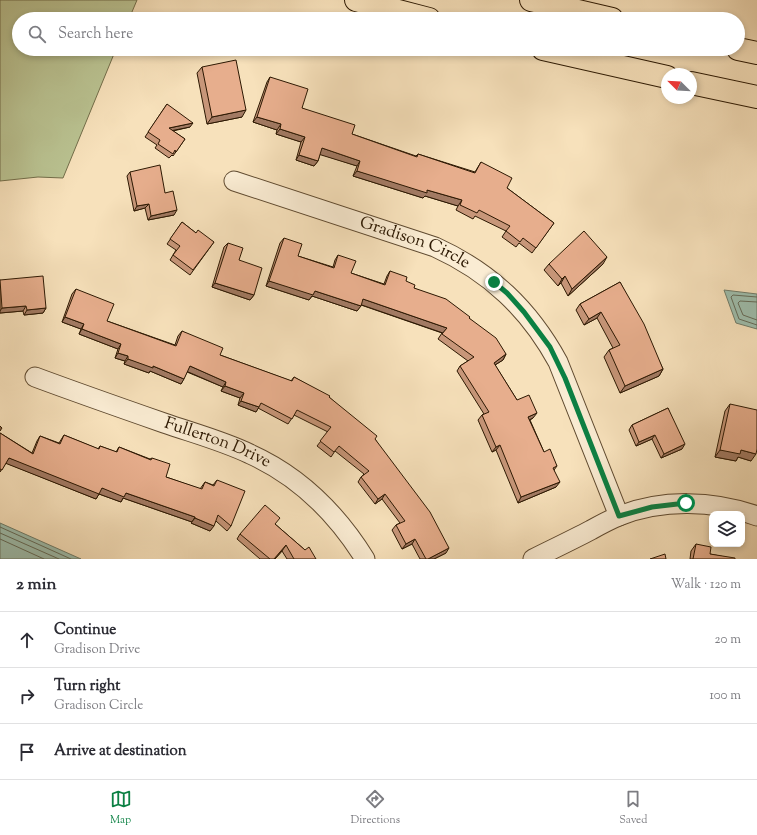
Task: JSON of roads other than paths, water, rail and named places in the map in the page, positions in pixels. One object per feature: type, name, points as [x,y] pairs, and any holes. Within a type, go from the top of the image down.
[{"type":"highway","points":[[356,0],[402,12]]},
{"type":"highway","points":[[531,0],[582,12]]},
{"type":"highway","points":[[745,50],[757,53]]},
{"type":"highway","points":[[573,56],[661,76]]},
{"type":"highway","points":[[697,83],[757,97]]},
{"type":"street","name":"Gradison Circle","points":[[234,181],[435,247],[476,269],[507,293],[530,319],[558,362],[619,516]]},
{"type":"street","name":"Fullerton Drive","points":[[35,378],[231,446],[265,462],[293,479],[309,491],[327,508],[354,542],[365,559]]},
{"type":"street","points":[[533,559],[619,516],[652,507],[686,503],[702,504],[728,508],[757,516]]},
{"type":"water","points":[[724,290],[757,294],[757,329],[736,323]]},
{"type":"water","points":[[0,523],[81,559],[0,559]]}]
